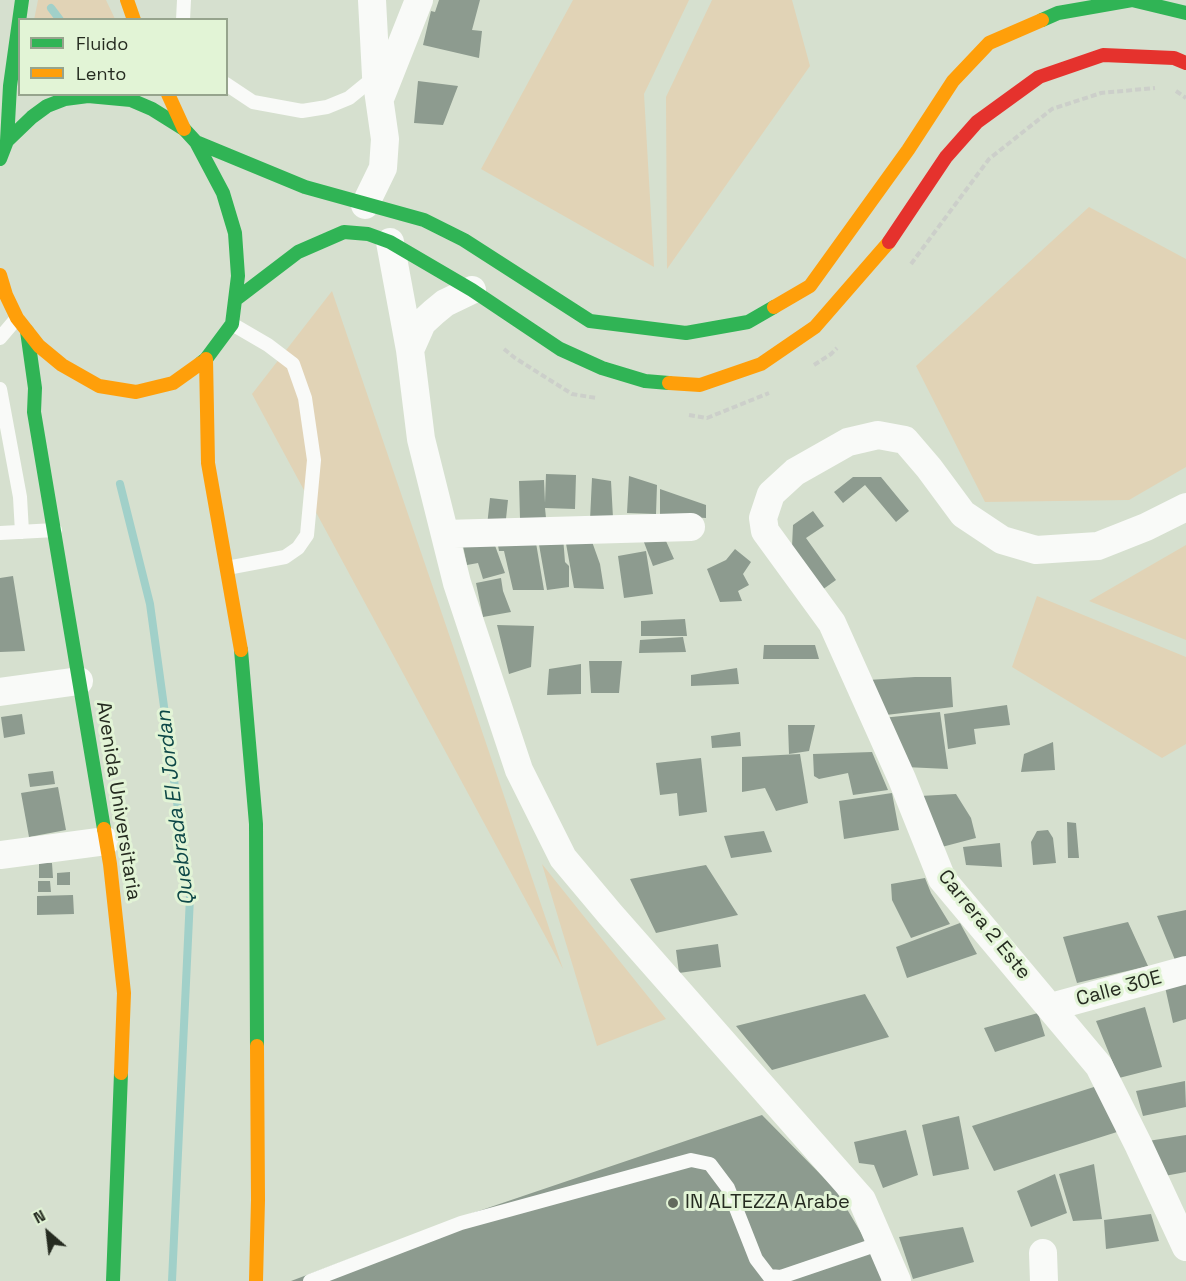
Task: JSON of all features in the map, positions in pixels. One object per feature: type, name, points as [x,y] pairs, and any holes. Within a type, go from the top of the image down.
[{"type":"main road","points":[[19,18],[22,0]]},
{"type":"main road","points":[[127,0],[133,18]]},
{"type":"main road","points":[[196,142],[305,187],[424,220],[464,240],[590,321],[686,333],[748,322],[810,286],[908,150],[953,81],[988,43],[1058,13],[1132,0],[1186,13]]},
{"type":"main road","points":[[0,159],[7,141],[10,86],[18,29]]},
{"type":"main road","points":[[235,300],[298,252],[344,232],[368,234],[390,242],[472,290],[560,349],[603,368],[645,381],[700,385],[761,364],[814,327],[886,247],[946,157],[977,122],[1039,77],[1103,55],[1174,58],[1186,63]]},
{"type":"main road","points":[[0,275],[17,318],[39,346],[62,365],[99,386],[136,392],[173,383],[206,359],[232,324],[238,276],[235,233],[223,193],[196,142],[184,129],[152,109],[131,100],[88,96],[64,99],[47,106],[7,141]]},
{"type":"main road","points":[[169,96],[184,129]]},
{"type":"main road","name":"Avenida Universitaria","points":[[27,331],[35,388],[34,412],[106,841],[124,993],[113,1281]]},
{"type":"main road","points":[[206,359],[208,463],[241,646],[256,824],[258,1280]]},
{"type":"street","points":[[365,205],[383,168],[385,139],[378,87],[372,0]]},
{"type":"street","points":[[378,87],[419,0]]},
{"type":"street","points":[[390,242],[410,350],[420,439],[457,583],[519,770],[563,858],[625,932],[862,1200],[897,1281]]},
{"type":"street","points":[[410,350],[422,323],[445,303],[472,290]]},
{"type":"street","name":"Carrera 2 Este","points":[[1186,507],[1146,527],[1098,546],[1036,550],[1002,540],[963,514],[905,440],[878,435],[848,442],[795,472],[771,494],[764,518],[765,531],[832,623],[902,779],[942,879],[1099,1066],[1186,1246]]},
{"type":"street","points":[[445,534],[691,527]]},
{"type":"street","points":[[0,692],[79,681]]},
{"type":"street","points":[[0,855],[106,841]]},
{"type":"street","name":"Calle 30E","points":[[1051,1007],[1186,970]]},
{"type":"street","points":[[1043,1253],[1044,1281]]},
{"type":"lane","points":[[183,18],[184,0]]},
{"type":"lane","points":[[228,85],[253,102],[302,111],[327,108],[378,87]]},
{"type":"lane","points":[[0,339],[17,318]]},
{"type":"lane","points":[[227,568],[285,557],[298,549],[307,535],[314,460],[305,398],[292,363],[232,324]]},
{"type":"lane","points":[[0,389],[20,497],[22,532]]},
{"type":"lane","points":[[0,533],[55,530]]},
{"type":"lane","points":[[310,1281],[461,1222],[691,1160],[710,1164],[728,1188],[756,1258],[769,1276],[782,1277],[881,1243]]},
{"type":"shaded area","points":[[38,0],[106,0],[115,18],[34,18]]},
{"type":"shaded area","points":[[573,0],[689,0],[644,94],[654,267],[481,169]]},
{"type":"shaded area","points":[[712,0],[792,0],[810,66],[667,269],[666,97]]},
{"type":"shaded area","points":[[1089,207],[1186,259],[1186,467],[1129,500],[985,502],[916,366]]},
{"type":"shaded area","points":[[332,291],[563,969],[252,394]]},
{"type":"shaded area","points":[[1186,545],[1186,640],[1089,601]]},
{"type":"shaded area","points":[[1037,596],[1186,657],[1186,744],[1162,758],[1012,667]]},
{"type":"shaded area","points":[[542,864],[666,1019],[597,1046]]},
{"type":"building","points":[[439,0],[480,0],[472,30],[482,31],[479,58],[423,45],[431,11],[435,12]]},
{"type":"building","points":[[418,81],[458,86],[443,125],[414,123]]},
{"type":"building","points":[[546,474],[576,475],[575,509],[545,508],[546,518],[520,519],[519,481],[544,480],[545,503]]},
{"type":"building","points":[[629,476],[657,485],[656,514],[627,513]]},
{"type":"building","points":[[853,477],[881,477],[909,511],[896,522],[865,485],[843,503],[834,492]]},
{"type":"building","points":[[592,478],[611,481],[613,518],[590,520]]},
{"type":"building","points":[[660,489],[706,505],[706,518],[660,515]]},
{"type":"building","points":[[490,498],[508,500],[505,528],[487,526]]},
{"type":"building","points":[[813,511],[824,526],[806,538],[836,580],[822,590],[792,547],[793,525]]},
{"type":"building","points":[[662,532],[674,559],[653,566],[642,537]]},
{"type":"building","points":[[590,536],[600,564],[604,589],[574,588],[565,538]]},
{"type":"building","points":[[535,537],[544,590],[513,590],[504,551],[499,551],[497,540]]},
{"type":"building","points":[[563,537],[565,562],[569,566],[569,587],[547,590],[538,539]]},
{"type":"building","points":[[493,540],[505,573],[483,579],[478,563],[467,565],[463,546]]},
{"type":"building","points":[[735,549],[751,562],[743,574],[749,585],[738,591],[742,601],[720,602],[707,569],[726,560]]},
{"type":"building","points":[[646,551],[653,594],[624,598],[618,556]]},
{"type":"building","points":[[13,576],[25,651],[0,652],[0,578]]},
{"type":"building","points":[[501,578],[511,612],[483,617],[476,583]]},
{"type":"building","points":[[685,619],[687,636],[641,636],[641,621]]},
{"type":"building","points":[[497,625],[534,626],[531,667],[509,674]]},
{"type":"building","points":[[683,637],[686,652],[639,653],[640,640]]},
{"type":"building","points":[[764,645],[815,645],[819,659],[763,659]]},
{"type":"building","points":[[589,661],[622,661],[619,693],[591,693]]},
{"type":"building","points":[[581,664],[581,694],[547,695],[549,669]]},
{"type":"building","points":[[737,668],[739,684],[691,686],[691,675]]},
{"type":"building","points":[[951,677],[953,707],[886,715],[868,680]]},
{"type":"building","points":[[1007,705],[1010,725],[974,729],[976,744],[948,749],[944,714]]},
{"type":"building","points":[[940,712],[948,769],[905,767],[882,718]]},
{"type":"building","points":[[22,714],[25,734],[4,738],[1,717]]},
{"type":"building","points":[[788,725],[815,725],[809,751],[789,754]]},
{"type":"building","points":[[740,732],[741,746],[712,748],[711,736]]},
{"type":"building","points":[[1053,742],[1055,770],[1021,772],[1024,754]]},
{"type":"building","points":[[872,752],[888,790],[853,795],[848,773],[819,779],[814,776],[813,754]]},
{"type":"building","points":[[800,754],[808,803],[776,811],[765,788],[742,792],[742,757]]},
{"type":"building","points":[[701,758],[707,812],[679,816],[677,793],[660,795],[656,763]]},
{"type":"building","points":[[53,771],[55,784],[30,787],[28,774]]},
{"type":"building","points":[[58,787],[66,830],[29,837],[21,793]]},
{"type":"building","points":[[892,793],[899,830],[844,839],[839,801]]},
{"type":"building","points":[[956,794],[971,818],[976,838],[938,848],[920,796]]},
{"type":"building","points":[[1067,822],[1076,823],[1079,858],[1068,858]]},
{"type":"building","points":[[1048,830],[1053,838],[1056,863],[1033,865],[1031,842],[1037,831]]},
{"type":"building","points":[[764,831],[772,852],[731,858],[724,836]]},
{"type":"building","points":[[1000,843],[1002,867],[966,865],[963,847]]},
{"type":"building","points":[[39,863],[52,863],[53,878],[39,878]]},
{"type":"building","points":[[706,865],[738,915],[656,933],[630,879]]},
{"type":"building","points":[[70,872],[70,885],[57,885],[57,873]]},
{"type":"building","points":[[925,878],[931,893],[950,924],[911,938],[892,900],[891,884]]},
{"type":"building","points":[[38,881],[50,881],[51,892],[38,892]]},
{"type":"building","points":[[73,895],[74,914],[37,915],[37,896]]},
{"type":"building","points":[[1186,910],[1186,957],[1175,960],[1157,916]]},
{"type":"building","points":[[1128,922],[1148,966],[1077,983],[1063,937]]},
{"type":"building","points":[[960,923],[977,954],[907,978],[896,947]]},
{"type":"building","points":[[718,944],[721,967],[679,973],[676,950]]},
{"type":"building","points":[[1186,984],[1186,1019],[1173,1023],[1165,987]]},
{"type":"building","points":[[865,994],[889,1037],[772,1070],[736,1026]]},
{"type":"building","points":[[1145,1007],[1162,1067],[1119,1078],[1096,1021]]},
{"type":"building","points":[[1038,1013],[1045,1036],[995,1052],[984,1028]]},
{"type":"building","points":[[1185,1081],[1186,1107],[1143,1116],[1136,1091]]},
{"type":"building","points":[[1097,1086],[1117,1132],[994,1171],[972,1126]]},
{"type":"building","name":"IN ALTEZZA Arabe","points":[[762,1115],[835,1189],[888,1278],[880,1281],[291,1281],[461,1217]]},
{"type":"building","points":[[959,1116],[969,1169],[933,1176],[922,1125]]},
{"type":"building","points":[[906,1130],[918,1175],[883,1188],[874,1165],[859,1163],[854,1142]]},
{"type":"building","points":[[1186,1135],[1186,1172],[1159,1177],[1148,1141]]},
{"type":"building","points":[[1094,1164],[1102,1219],[1073,1221],[1059,1174]]},
{"type":"building","points":[[1055,1174],[1067,1213],[1031,1227],[1017,1191]]},
{"type":"building","points":[[1151,1214],[1159,1241],[1106,1249],[1104,1220]]},
{"type":"building","points":[[963,1227],[974,1262],[913,1279],[899,1237]]},
{"type":"waterway","name":"Quebrada El Jordan","points":[[51,8],[58,18]]},
{"type":"waterway","name":"Quebrada El Jordan","points":[[120,484],[150,604],[190,897],[172,1281]]},
{"type":"traffic: fast","points":[[19,18],[22,0]]},
{"type":"traffic: fast","points":[[1042,20],[1058,13],[1132,0],[1186,13]]},
{"type":"traffic: fast","points":[[7,141],[10,86],[18,29]]},
{"type":"traffic: fast","points":[[0,159],[7,141],[32,117],[47,106],[65,99],[88,96],[131,100],[152,109],[184,129],[196,142],[223,193],[235,233],[238,276],[232,324],[201,363]]},
{"type":"traffic: fast","points":[[196,142],[305,187],[424,220],[464,240],[590,321],[686,333],[748,322],[774,307]]},
{"type":"traffic: fast","points":[[235,300],[298,252],[344,232],[368,234],[390,242],[472,290],[560,349],[602,368],[645,381],[669,383]]},
{"type":"traffic: fast","points":[[27,331],[35,388],[34,412],[104,829]]},
{"type":"traffic: fast","points":[[241,650],[256,824],[257,1046]]},
{"type":"traffic: fast","points":[[113,1281],[121,1073]]},
{"type":"traffic: slow","points":[[127,0],[133,18]]},
{"type":"traffic: slow","points":[[774,307],[810,286],[908,150],[953,81],[989,43],[1042,20]]},
{"type":"traffic: slow","points":[[169,96],[184,129]]},
{"type":"traffic: slow","points":[[669,383],[700,385],[761,364],[815,327],[889,242]]},
{"type":"traffic: slow","points":[[0,275],[17,318],[39,346],[62,365],[99,386],[136,392],[173,383],[201,363]]},
{"type":"traffic: slow","points":[[206,359],[208,463],[241,650]]},
{"type":"traffic: slow","points":[[104,829],[124,993],[121,1073]]},
{"type":"traffic: slow","points":[[256,1281],[257,1046]]},
{"type":"traffic: jam","points":[[889,242],[946,157],[977,122],[1039,77],[1103,55],[1174,58],[1186,63]]},
{"type":"place","name":"IN ALTEZZA Arabe","points":[[673,1203]]}]
